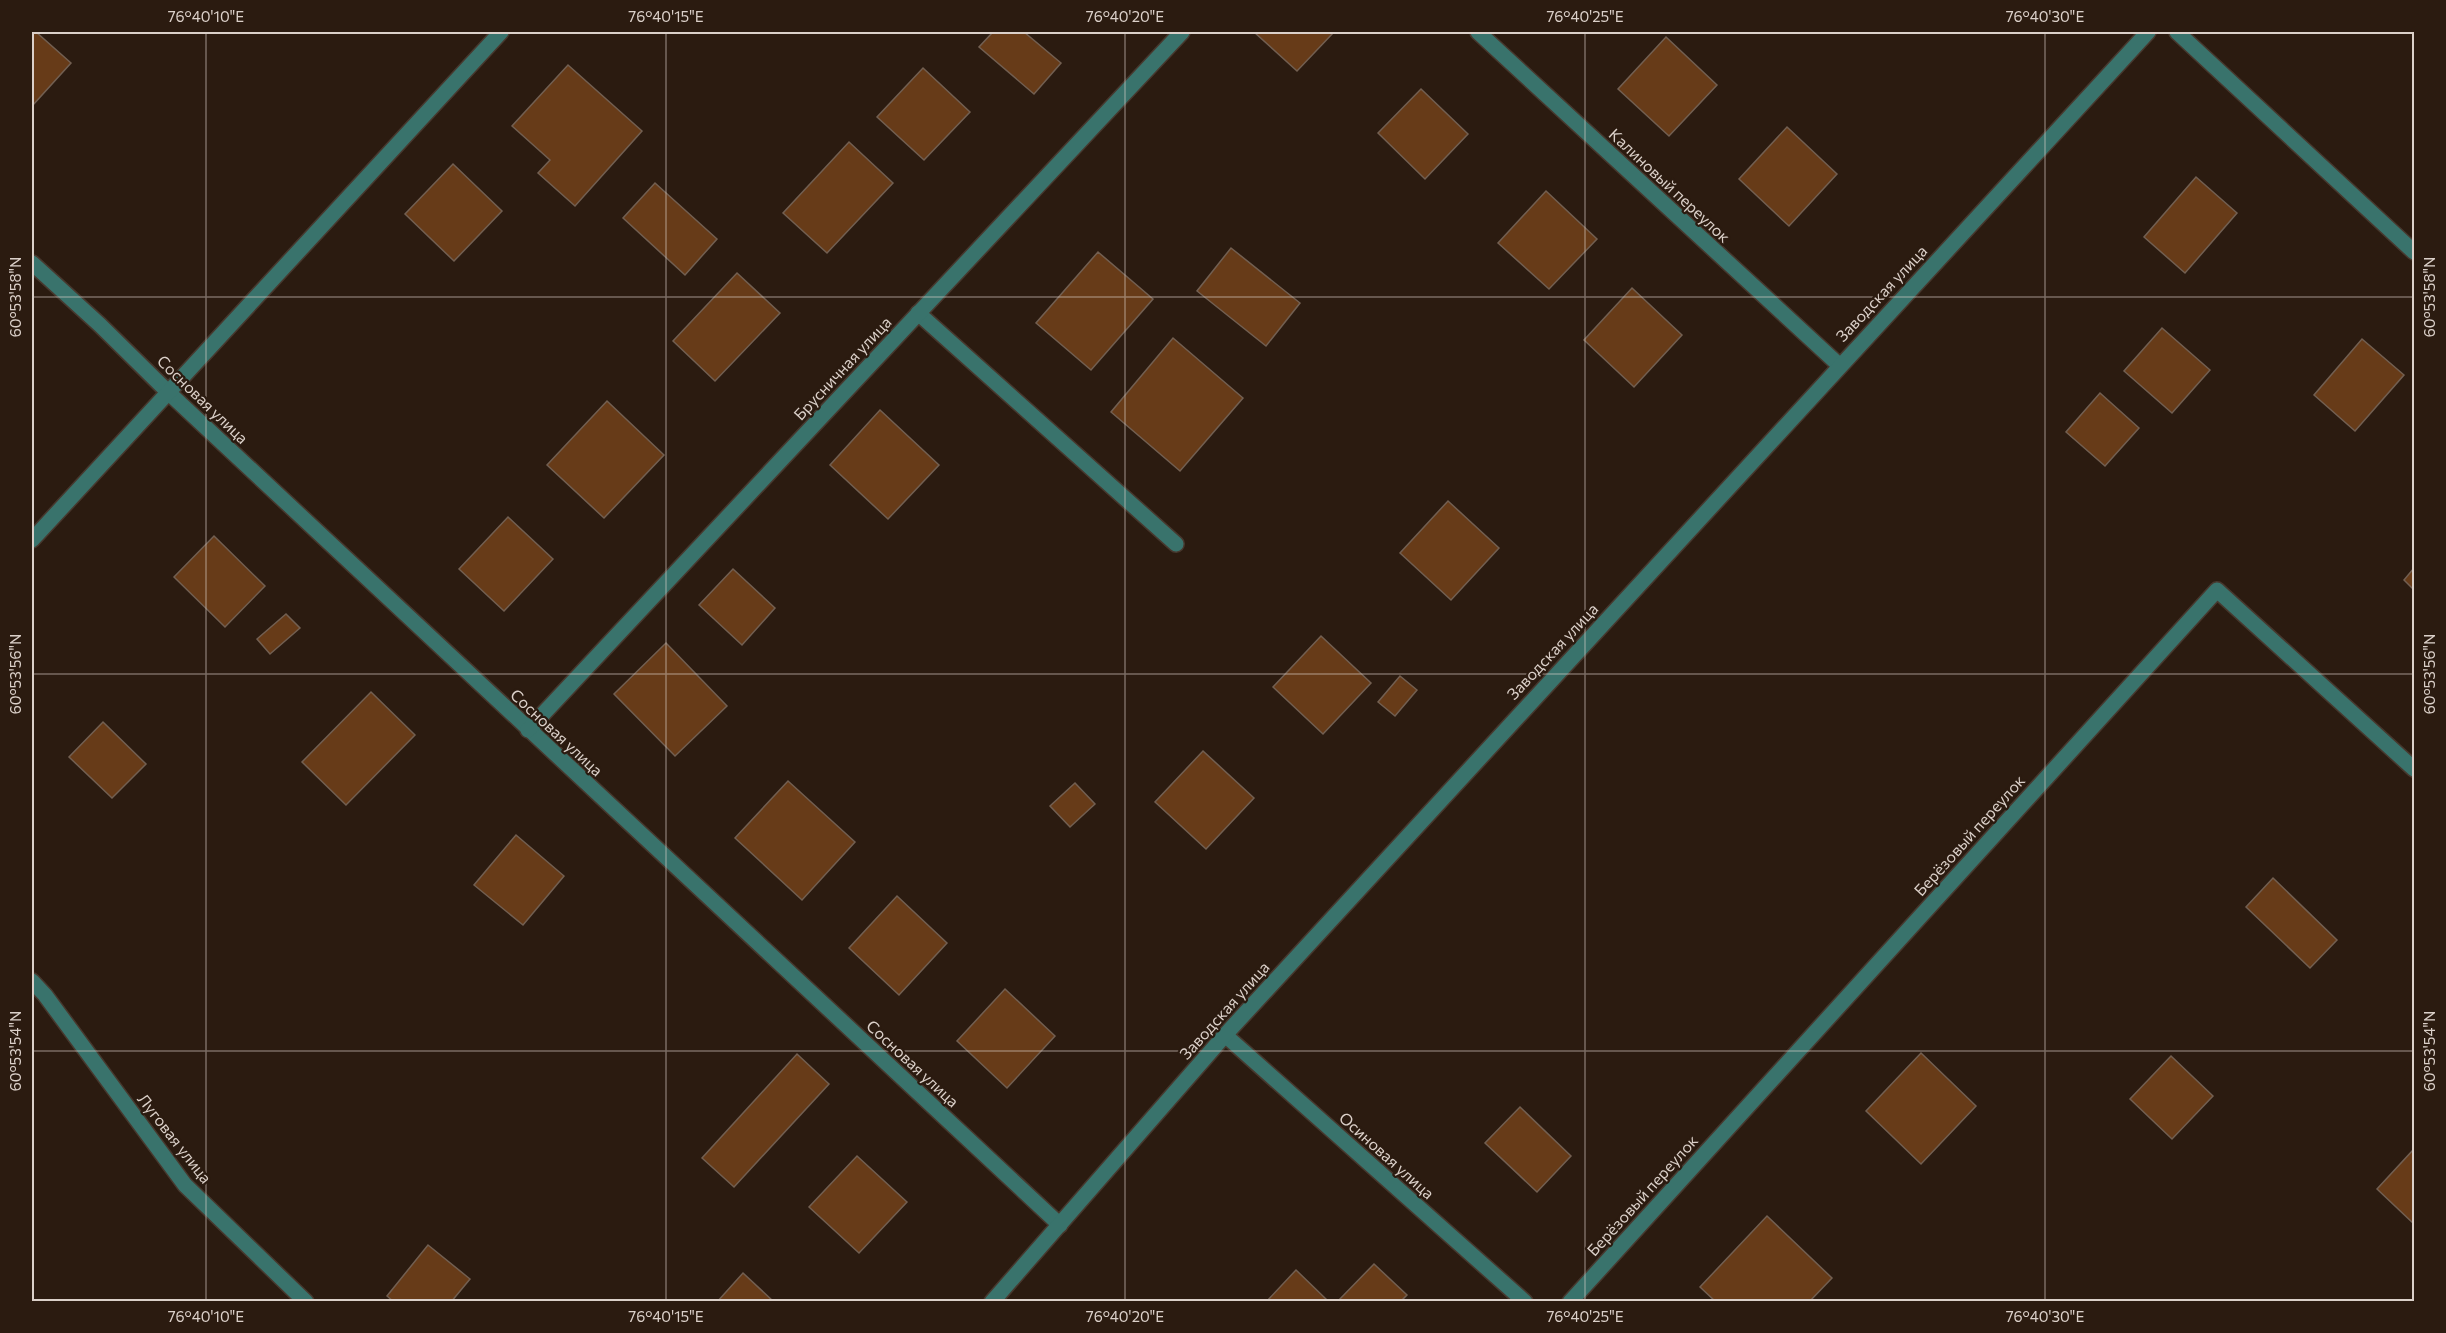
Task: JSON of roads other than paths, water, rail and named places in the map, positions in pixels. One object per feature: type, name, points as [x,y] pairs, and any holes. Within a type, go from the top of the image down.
[{"type":"street","points":[[32,540],[501,32]]},
{"type":"street","name":"Брусничная улица","points":[[528,730],[1182,32]]},
{"type":"street","name":"Калиновый переулок","points":[[1478,32],[1839,365]]},
{"type":"street","name":"Заводская улица","points":[[992,1302],[1225,1035],[1839,365],[2148,32]]},
{"type":"street","points":[[2177,32],[2415,252]]},
{"type":"street","name":"Сосновая улица","points":[[32,263],[528,730],[1060,1225]]},
{"type":"street","points":[[918,313],[1176,544]]},
{"type":"street","name":"Берёзовый переулок","points":[[1569,1302],[2217,590],[2415,769]]},
{"type":"street","name":"Луговая улица","points":[[32,981],[45,995],[185,1185],[306,1302]]},
{"type":"street","name":"Осиновая улица","points":[[1225,1035],[1525,1302]]}]
